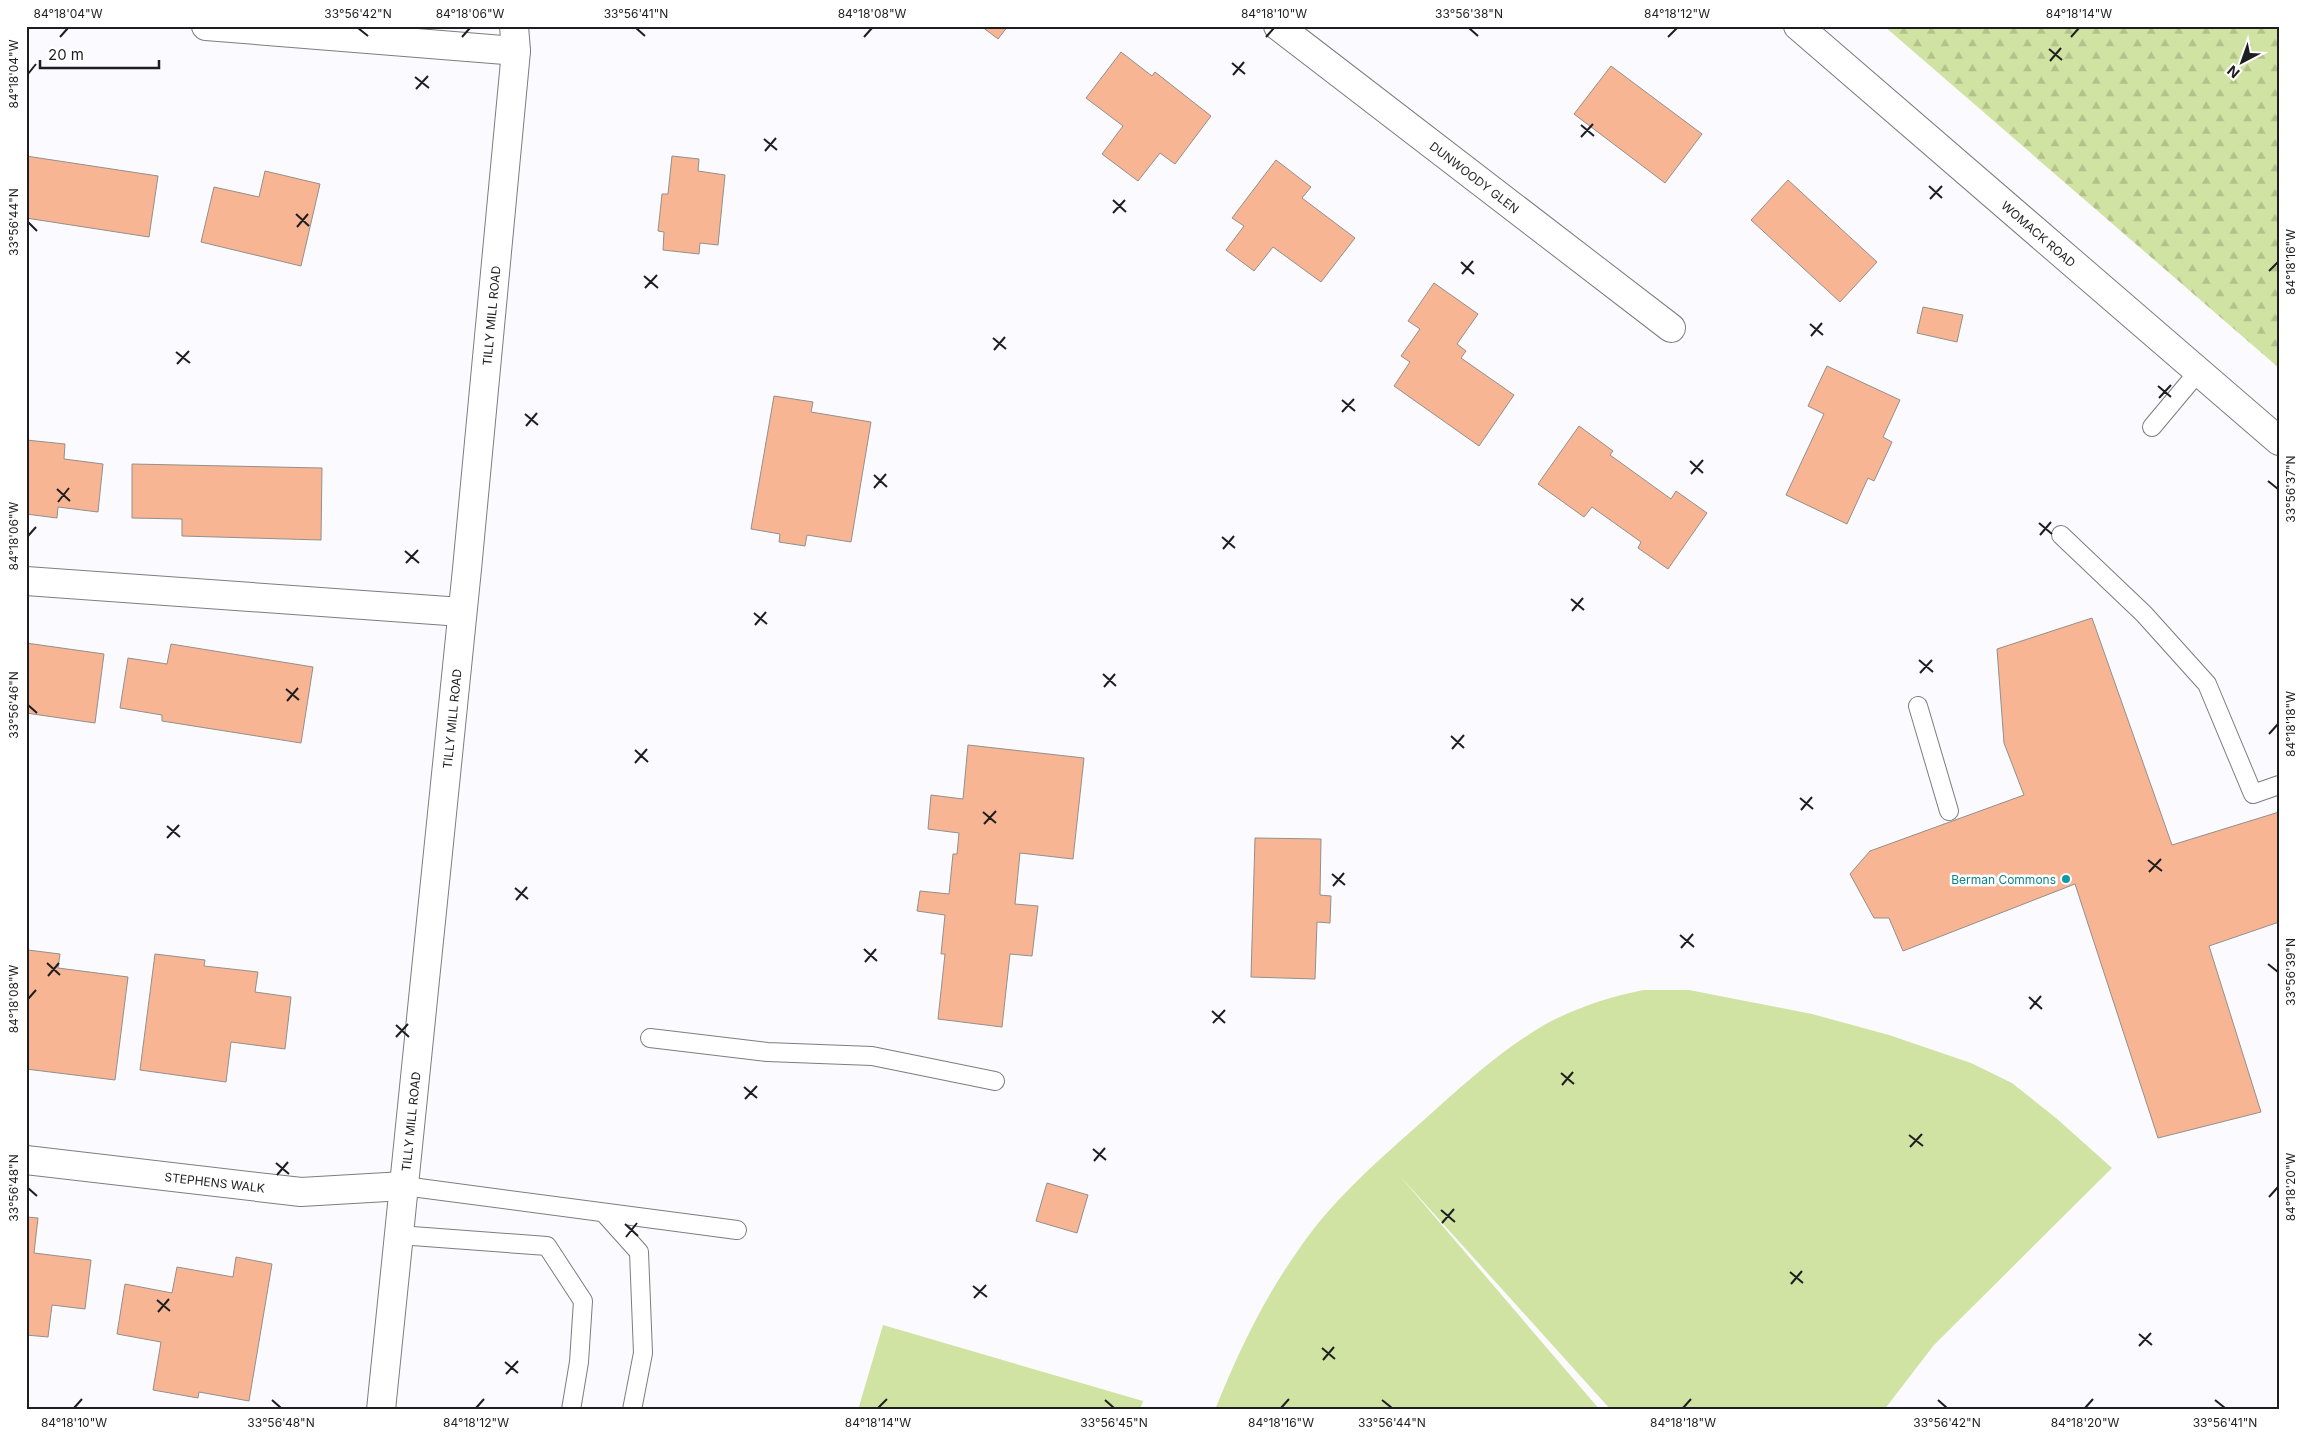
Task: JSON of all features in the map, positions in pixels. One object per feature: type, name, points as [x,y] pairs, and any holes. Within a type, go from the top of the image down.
[{"type":"street","points":[[206,26],[515,39]]},
{"type":"street","name":"DUNWOODY GLEN","points":[[1278,26],[1671,328]]},
{"type":"street","name":"WOMACK ROAD","points":[[1798,26],[2279,441]]},
{"type":"street","name":"TILLY MILL ROAD","points":[[381,1410],[462,612],[515,39]]},
{"type":"street","points":[[26,581],[462,612]]},
{"type":"street","name":"STEPHENS WALK","points":[[26,1160],[301,1192],[404,1186]]},
{"type":"lane","points":[[2152,427],[2198,372]]},
{"type":"lane","points":[[2061,535],[2144,614],[2207,684],[2252,794],[2279,785]]},
{"type":"lane","points":[[1918,706],[1949,811]]},
{"type":"lane","points":[[650,1038],[767,1052],[872,1056],[995,1081]]},
{"type":"lane","points":[[404,1186],[738,1230]]},
{"type":"lane","points":[[604,1212],[639,1252],[642,1353],[632,1410]]},
{"type":"lane","points":[[399,1235],[547,1246],[583,1301],[579,1362],[571,1410]]},
{"type":"green space","points":[[1884,26],[2279,26],[2279,368]]},
{"type":"green space","points":[[1643,990],[1689,990],[1812,1014],[1889,1035],[1971,1063],[2012,1083],[2056,1118],[2112,1168],[1934,1345],[1884,1410],[1611,1410],[1399,1175],[1600,1410],[1215,1410],[1242,1347],[1274,1287],[1312,1231],[1358,1180],[1468,1081],[1528,1035],[1544,1025],[1580,1008]]},
{"type":"green space","points":[[883,1325],[1143,1401],[1140,1410],[858,1410]]},
{"type":"building","points":[[981,26],[1008,26],[998,39]]},
{"type":"building","points":[[1121,52],[1152,76],[1155,72],[1211,116],[1175,164],[1160,153],[1138,181],[1102,154],[1123,126],[1086,98]]},
{"type":"building","points":[[1611,66],[1702,134],[1665,183],[1574,114]]},
{"type":"building","points":[[26,156],[158,176],[149,237],[26,218]]},
{"type":"building","points":[[672,156],[699,159],[698,171],[725,175],[718,245],[700,243],[699,254],[663,250],[664,232],[658,231],[662,194],[668,194]]},
{"type":"building","points":[[1276,160],[1311,187],[1302,198],[1355,238],[1321,282],[1273,247],[1254,271],[1226,250],[1244,226],[1232,218]]},
{"type":"building","points":[[265,171],[320,184],[301,266],[201,242],[214,187],[259,197]]},
{"type":"building","points":[[1788,180],[1877,262],[1840,302],[1751,220]]},
{"type":"building","points":[[1434,283],[1478,314],[1457,344],[1466,351],[1461,358],[1514,395],[1479,446],[1394,386],[1410,362],[1401,356],[1420,329],[1408,321]]},
{"type":"building","points":[[1923,307],[1963,315],[1957,342],[1917,333]]},
{"type":"building","points":[[1827,366],[1900,400],[1883,437],[1892,442],[1874,481],[1868,478],[1847,524],[1786,495],[1824,414],[1808,406]]},
{"type":"building","points":[[774,396],[813,402],[811,412],[871,422],[851,542],[807,535],[805,546],[779,542],[780,534],[751,529]]},
{"type":"building","points":[[1579,426],[1613,451],[1610,455],[1671,499],[1676,491],[1707,513],[1668,569],[1638,548],[1641,542],[1592,507],[1584,517],[1538,484]]},
{"type":"building","points":[[26,440],[65,444],[64,459],[103,464],[98,512],[58,507],[57,518],[26,514]]},
{"type":"building","points":[[132,464],[322,468],[321,540],[182,536],[182,519],[132,518]]},
{"type":"building","name":"Berman Commons","points":[[2092,618],[2172,845],[2279,812],[2279,922],[2209,946],[2261,1112],[2158,1138],[2075,884],[1903,951],[1889,918],[1874,918],[1850,874],[1870,851],[2024,795],[2004,743],[1997,649]]},
{"type":"building","points":[[26,643],[104,654],[95,723],[26,713]]},
{"type":"building","points":[[171,644],[313,667],[301,743],[162,721],[162,715],[120,708],[128,658],[167,664]]},
{"type":"building","points":[[968,745],[1084,758],[1073,859],[1020,853],[1015,904],[1038,906],[1032,956],[1010,954],[1002,1027],[938,1019],[945,954],[941,954],[945,915],[917,911],[920,891],[949,894],[953,854],[957,854],[959,833],[928,829],[931,795],[963,799]]},
{"type":"building","points":[[1255,838],[1321,839],[1320,895],[1331,896],[1330,923],[1317,922],[1315,979],[1251,977]]},
{"type":"building","points":[[28,950],[60,954],[58,968],[128,977],[115,1080],[26,1069],[26,966]]},
{"type":"building","points":[[155,954],[205,960],[204,966],[258,972],[255,992],[291,997],[285,1049],[231,1042],[226,1082],[140,1070]]},
{"type":"building","points":[[1047,1183],[1088,1195],[1077,1233],[1036,1221]]},
{"type":"building","points":[[26,1217],[38,1218],[34,1253],[91,1260],[85,1309],[52,1305],[48,1337],[26,1335]]},
{"type":"building","points":[[236,1257],[272,1264],[249,1401],[199,1392],[198,1398],[153,1390],[161,1342],[117,1334],[125,1284],[172,1293],[177,1267],[233,1277]]},
{"type":"place","name":"Berman Commons","points":[[2066,879]]}]
